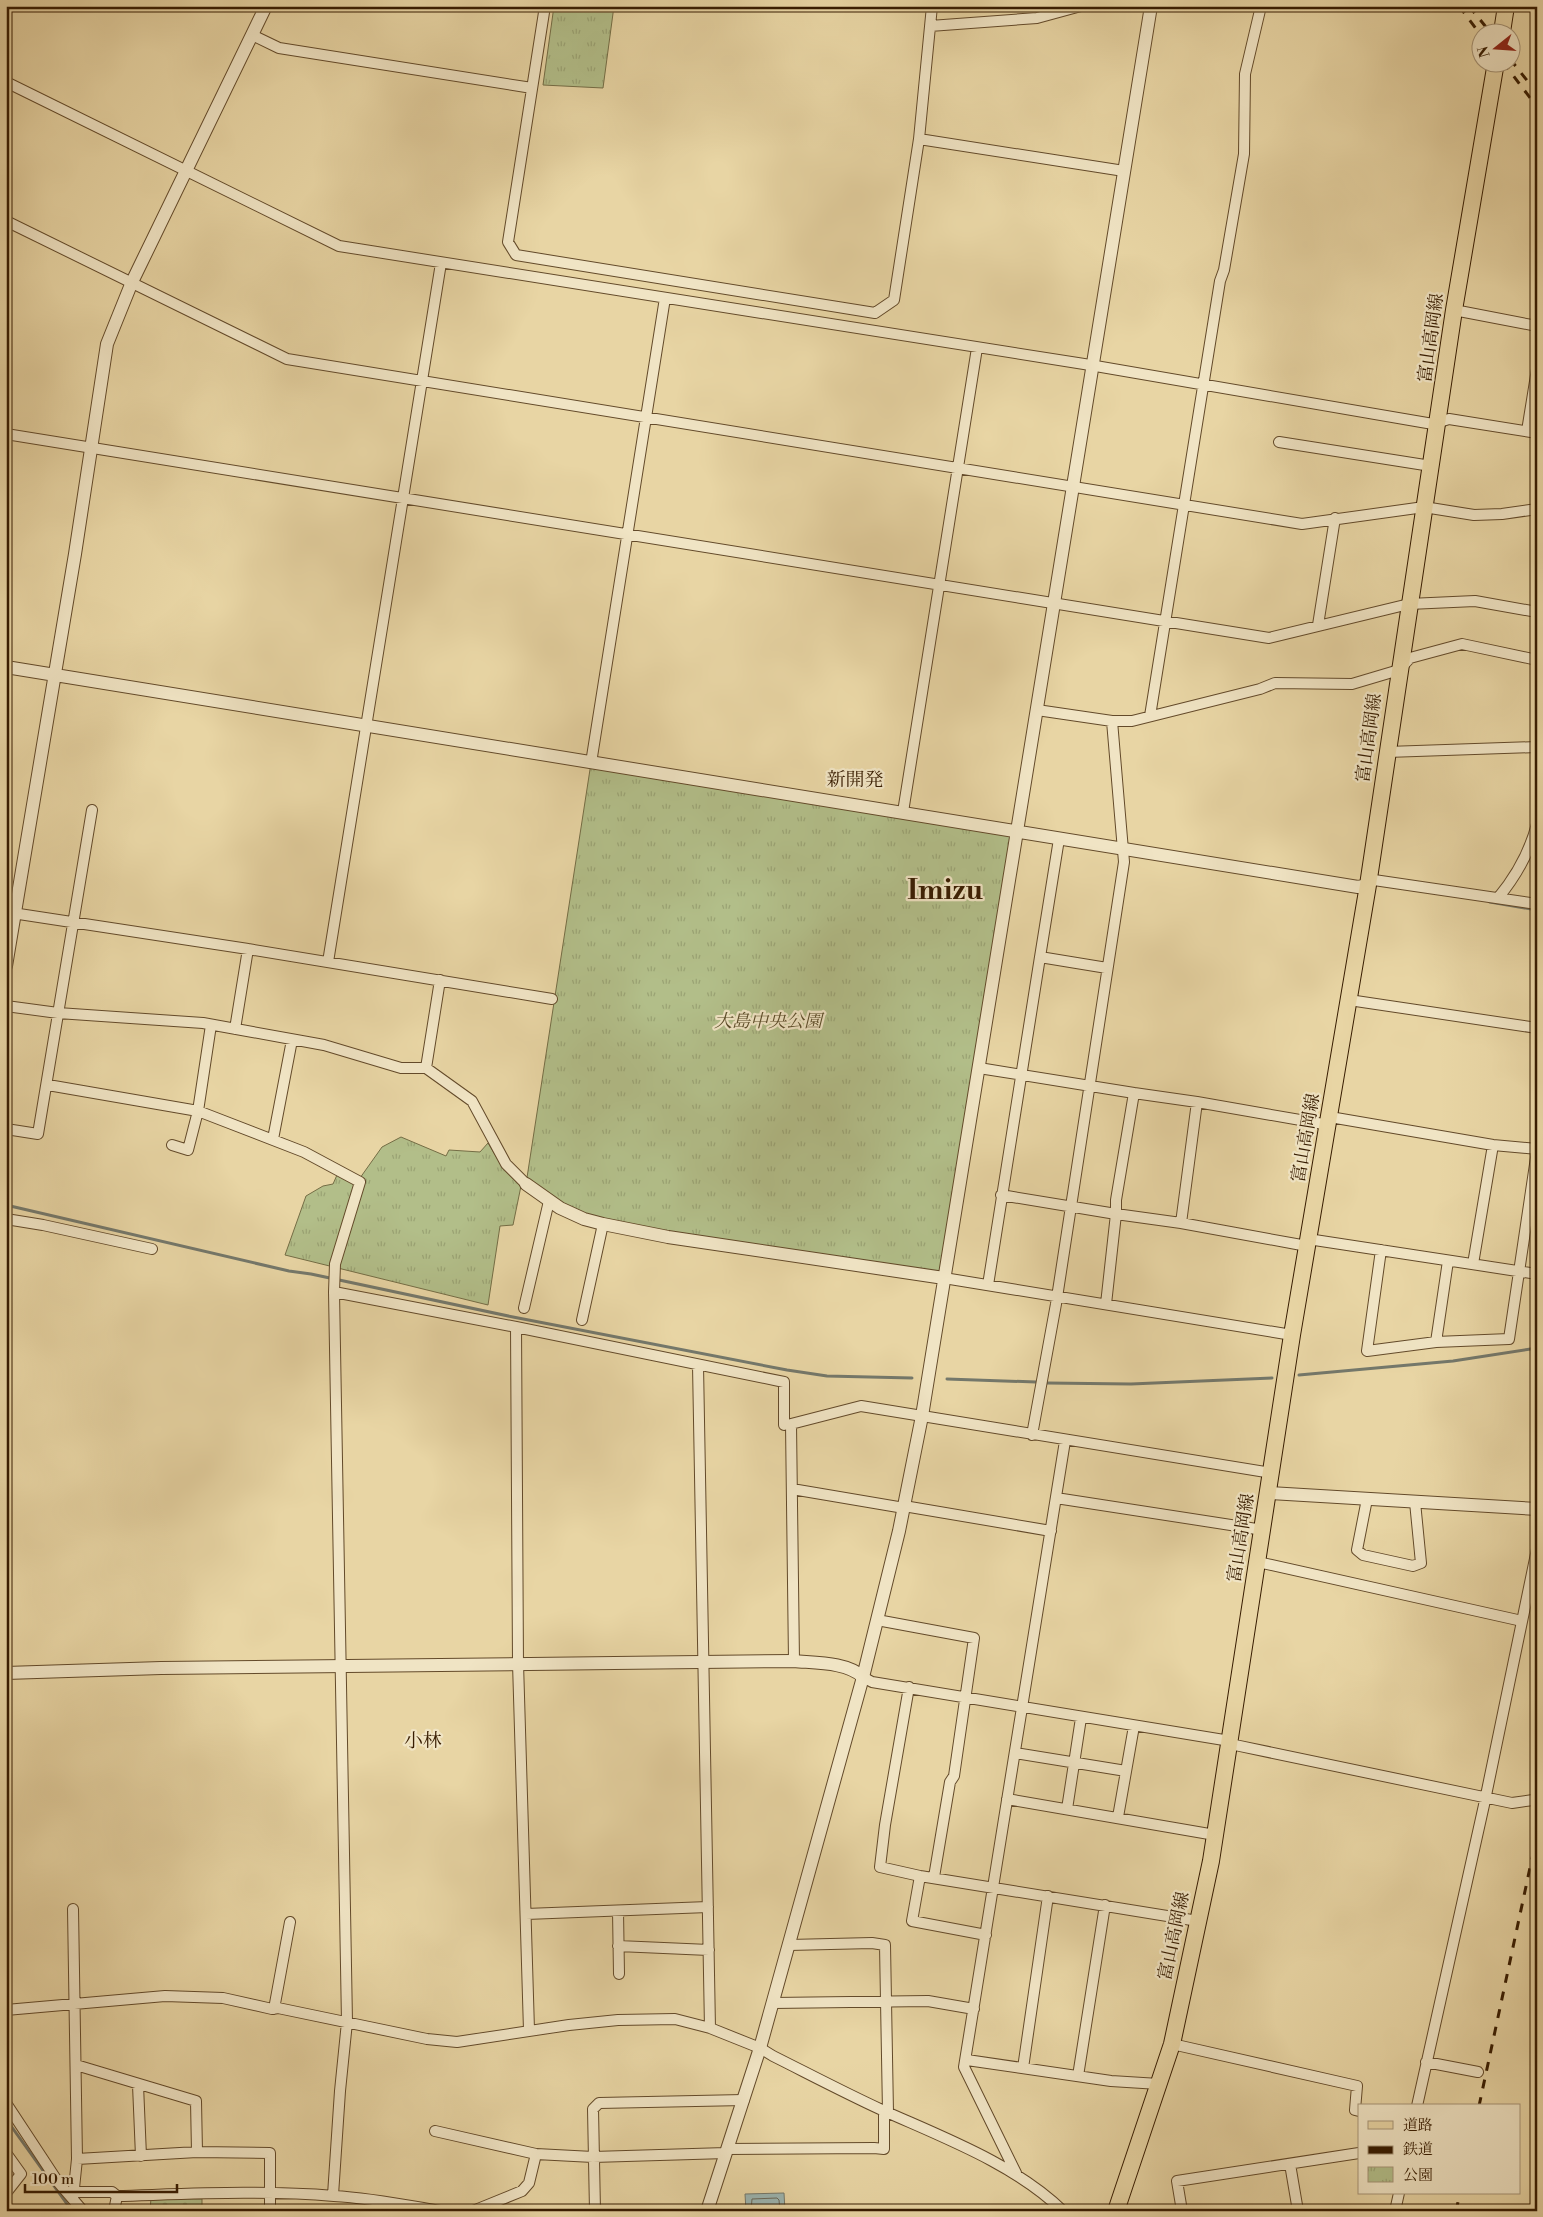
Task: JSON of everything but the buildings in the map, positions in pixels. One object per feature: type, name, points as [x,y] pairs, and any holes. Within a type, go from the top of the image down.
[{"type":"main road","points":[[1504,22],[1506,6]]},
{"type":"main road","name":"富山高岡線","points":[[1116,2211],[1172,2044],[1214,1834],[1269,1493],[1292,1334],[1368,885],[1409,604],[1439,421],[1454,310],[1494,72]]},
{"type":"street","points":[[6,966],[10,913],[53,674],[107,344],[132,282],[266,6]]},
{"type":"street","points":[[546,6],[508,242],[516,255],[875,313],[894,300],[919,139],[932,6]]},
{"type":"street","points":[[930,26],[1037,18],[1081,6]]},
{"type":"street","points":[[707,2211],[744,2100],[773,2003],[863,1678],[904,1507],[922,1416],[1151,6]]},
{"type":"street","points":[[1150,716],[1203,385],[1244,154],[1245,74],[1261,6]]},
{"type":"street","points":[[252,35],[279,48],[532,88]]},
{"type":"street","points":[[6,82],[340,246],[1092,366],[1433,424],[1449,419],[1532,432],[1537,368]]},
{"type":"street","points":[[919,139],[1124,172]]},
{"type":"street","points":[[6,221],[287,359],[1302,524],[1424,507],[1474,515],[1502,514],[1537,509]]},
{"type":"street","points":[[328,962],[441,262]]},
{"type":"street","points":[[591,763],[665,298]]},
{"type":"street","points":[[1454,310],[1537,326]]},
{"type":"street","points":[[902,812],[977,348]]},
{"type":"street","points":[[6,434],[939,584],[1166,623],[1269,638],[1409,604],[1476,600],[1537,612]]},
{"type":"street","points":[[1279,442],[1431,466]]},
{"type":"street","points":[[1318,625],[1335,518]]},
{"type":"street","points":[[1037,710],[1112,721],[1132,721],[1260,689],[1275,683],[1352,684],[1399,670],[1410,658],[1462,644],[1537,660]]},
{"type":"street","points":[[6,668],[53,674],[367,727],[1358,887],[1368,885],[1374,880],[1537,904]]},
{"type":"street","points":[[1032,1435],[1056,1296],[1124,862],[1112,721]]},
{"type":"street","points":[[1387,752],[1537,747]]},
{"type":"street","points":[[6,1129],[38,1134],[48,1085],[72,922],[92,810]]},
{"type":"street","points":[[1498,898],[1510,884],[1532,846],[1537,824]]},
{"type":"street","points":[[988,1285],[1059,838]]},
{"type":"street","points":[[10,913],[248,949],[552,999]]},
{"type":"street","points":[[235,1029],[248,949]]},
{"type":"street","points":[[1040,957],[1107,968]]},
{"type":"street","points":[[426,1068],[440,980]]},
{"type":"street","points":[[1349,1000],[1537,1028]]},
{"type":"street","points":[[6,1006],[58,1013],[211,1025],[324,1045],[401,1068],[426,1068],[472,1101],[506,1164],[526,1184],[549,1201],[584,1219],[603,1224],[668,1237],[944,1278],[1292,1334]]},
{"type":"street","points":[[172,1145],[188,1150],[198,1111],[211,1025]]},
{"type":"street","points":[[273,1139],[292,1040]]},
{"type":"street","points":[[979,1068],[1134,1093],[1537,1150],[1509,1339],[1436,1342],[1367,1351],[1380,1250]]},
{"type":"street","points":[[48,1085],[198,1111],[304,1152],[360,1182],[335,1264],[334,1292],[347,2022],[333,2196]]},
{"type":"street","points":[[1106,1304],[1116,1200],[1134,1093]]},
{"type":"street","points":[[1181,1223],[1197,1102]]},
{"type":"street","points":[[1473,1264],[1492,1145]]},
{"type":"street","points":[[1001,1195],[1116,1214],[1308,1242],[1380,1250],[1537,1274]]},
{"type":"street","points":[[524,1308],[549,1201]]},
{"type":"street","points":[[6,1219],[43,1225],[152,1249]]},
{"type":"street","points":[[582,1320],[603,1224]]},
{"type":"street","points":[[1436,1342],[1448,1261]]},
{"type":"street","points":[[334,1292],[784,1382],[784,1425]]},
{"type":"street","points":[[516,1327],[518,1664],[529,2030]]},
{"type":"street","points":[[698,1365],[710,2028]]},
{"type":"street","points":[[794,1661],[791,1424],[861,1406],[1065,1441],[1272,1473]]},
{"type":"street","points":[[1016,2174],[964,2067],[967,2060],[1014,1753],[1065,1441]]},
{"type":"street","points":[[792,1488],[1050,1531]]},
{"type":"street","points":[[1269,1493],[1537,1510]]},
{"type":"street","points":[[1056,1498],[1263,1530]]},
{"type":"street","points":[[1367,1499],[1357,1550],[1363,1555],[1413,1566],[1421,1563],[1415,1502]]},
{"type":"street","points":[[1417,2104],[1486,1797],[1537,1549]]},
{"type":"street","points":[[1258,1562],[1522,1621]]},
{"type":"street","points":[[877,1620],[974,1638],[954,1776],[950,1782],[934,1877]]},
{"type":"street","points":[[6,1673],[341,1666],[794,1661],[827,1664],[856,1670],[863,1678],[872,1682],[1081,1718],[1230,1741],[1235,1745],[1512,1803],[1533,1800]]},
{"type":"street","points":[[909,1687],[885,1825],[880,1867],[920,1876],[1198,1921]]},
{"type":"street","points":[[1067,1809],[1081,1718]]},
{"type":"street","points":[[1118,1817],[1134,1726]]},
{"type":"street","points":[[1014,1753],[1126,1771]]},
{"type":"street","points":[[1007,1799],[1214,1834]]},
{"type":"street","points":[[920,1876],[912,1921],[986,1935]]},
{"type":"street","points":[[1024,2068],[1048,1896]]},
{"type":"street","points":[[1078,2076],[1106,1905]]},
{"type":"street","points":[[526,1914],[708,1907]]},
{"type":"street","points":[[73,1909],[77,2159],[73,2195]]},
{"type":"street","points":[[618,1911],[619,1974]]},
{"type":"street","points":[[274,2009],[290,1922]]},
{"type":"street","points":[[435,2131],[536,2154],[593,2157],[726,2151],[884,2149],[886,2112],[886,1945],[872,1943],[789,1945]]},
{"type":"street","points":[[618,1946],[709,1950]]},
{"type":"street","points":[[6,2010],[166,1996],[223,1998],[427,2039],[457,2042],[529,2030],[645,2019],[676,2019],[710,2028],[760,2048],[886,2112],[1016,2174],[1048,2196],[1063,2211]]},
{"type":"street","points":[[773,2003],[928,2000],[974,2009]]},
{"type":"street","points":[[1172,2044],[1357,2086],[1355,2110],[1358,2111]]},
{"type":"street","points":[[967,2060],[1111,2081],[1159,2084]]},
{"type":"street","points":[[1426,2062],[1478,2072]]},
{"type":"street","points":[[76,2065],[196,2101],[196,2152]]},
{"type":"street","points":[[138,2085],[141,2156]]},
{"type":"street","points":[[595,2211],[593,2109],[599,2103],[744,2100]]},
{"type":"street","points":[[6,2103],[58,2182],[73,2195],[83,2211]]},
{"type":"street","points":[[77,2159],[196,2152],[270,2153],[270,2211]]},
{"type":"street","points":[[6,2153],[21,2174],[6,2193]]},
{"type":"street","points":[[1182,2211],[1177,2181],[1358,2153]]},
{"type":"street","points":[[473,2211],[522,2191],[529,2184],[536,2154]]},
{"type":"street","points":[[1290,2164],[1298,2211]]},
{"type":"street","points":[[73,2195],[112,2192],[117,2196],[270,2194],[333,2196],[386,2206],[440,2211]]},
{"type":"street","points":[[1395,2211],[1399,2194]]},
{"type":"street","points":[[114,2211],[117,2196]]},
{"type":"green space","points":[[554,6],[614,6],[603,88],[543,85]]},
{"type":"green space","name":"大島中央公園","points":[[591,763],[1016,832],[943,1277],[584,1218],[526,1184]]},
{"type":"green space","points":[[401,1137],[446,1156],[449,1150],[480,1152],[488,1143],[503,1168],[521,1186],[513,1225],[500,1226],[488,1305],[285,1255],[306,1196],[323,1186],[333,1184],[337,1175],[355,1185],[382,1147]]},
{"type":"green space","points":[[151,2198],[202,2199],[202,2211],[150,2211]]},
{"type":"water","points":[[784,2193],[785,2211],[746,2211],[745,2194]]},
{"type":"waterway","points":[[1490,902],[1537,910]]},
{"type":"waterway","points":[[6,1205],[289,1271],[787,1370],[827,1376],[912,1378]]},
{"type":"waterway","points":[[1299,1375],[1453,1361],[1537,1348]]},
{"type":"waterway","points":[[1047,1383],[1131,1384],[1272,1378]]},
{"type":"waterway","points":[[947,1379],[1036,1382]]},
{"type":"waterway","points":[[6,2119],[72,2211]]},
{"type":"railway","points":[[1459,6],[1471,22]]},
{"type":"railway","points":[[1469,6],[1482,22]]},
{"type":"railway","points":[[1511,72],[1537,107]]},
{"type":"railway","points":[[1520,72],[1537,93]]},
{"type":"railway","points":[[1479,2104],[1537,1835]]},
{"type":"railway","points":[[1456,2211],[1460,2194]]},
{"type":"district","name":"新開発","points":[[855,780]]},
{"type":"district","name":"Imizu","points":[[945,890]]},
{"type":"district","name":"小林","points":[[423,1741]]}]
